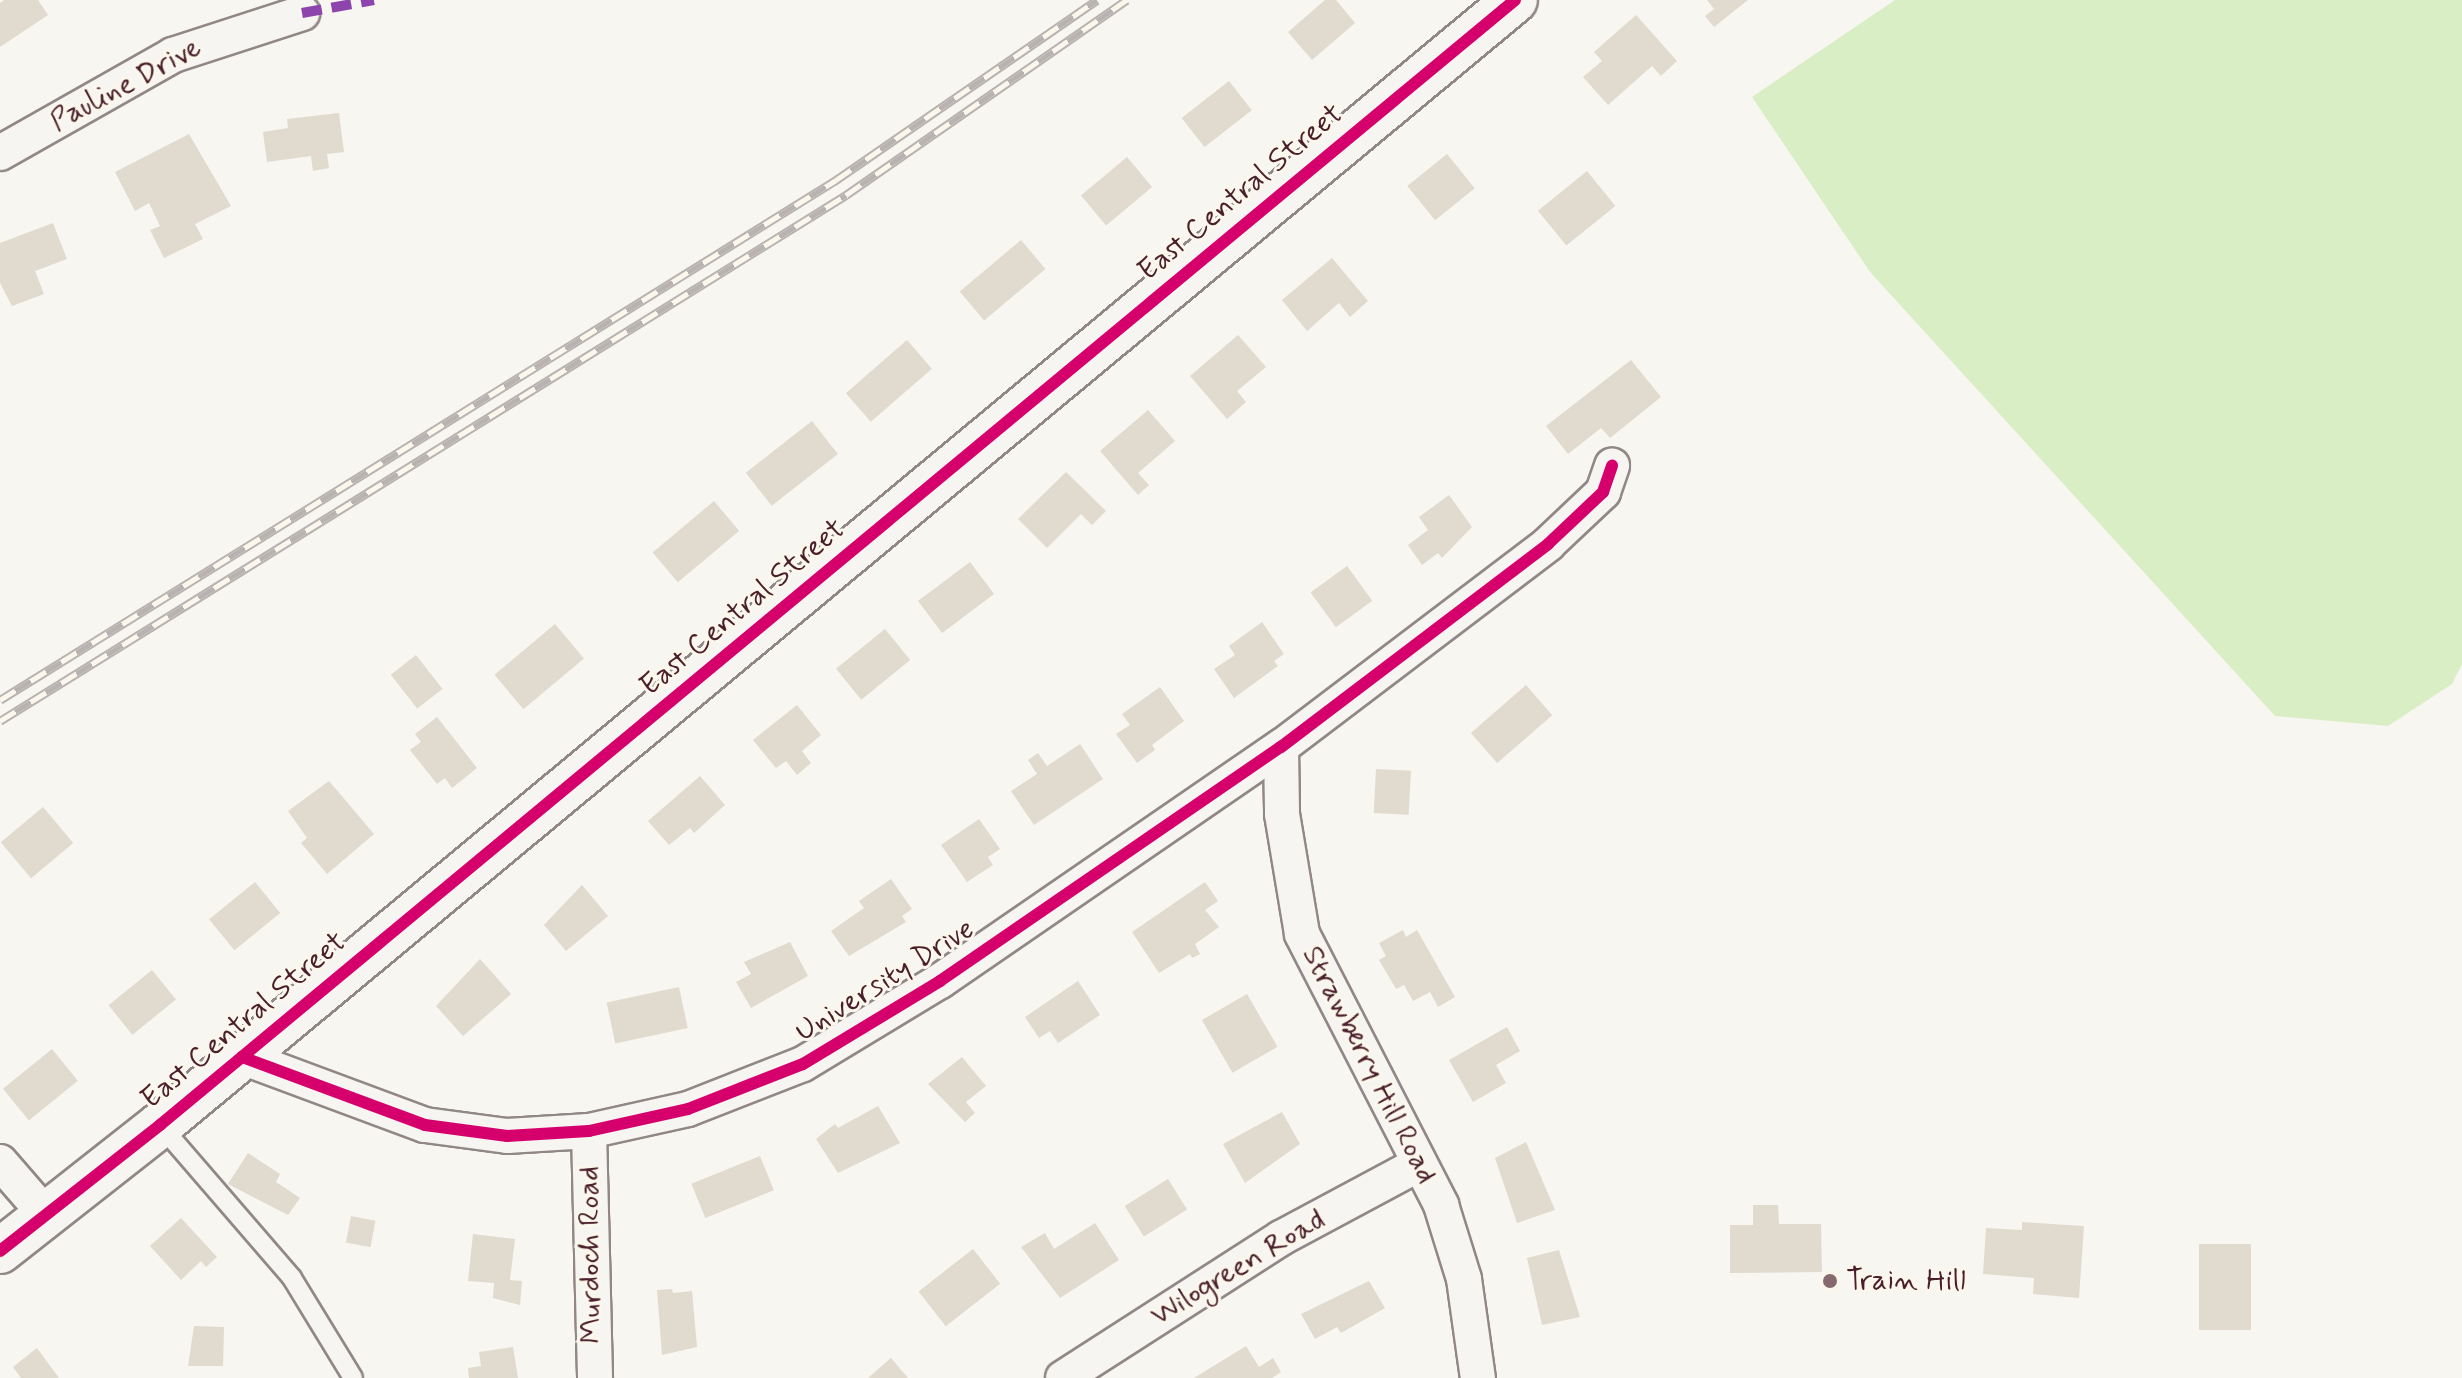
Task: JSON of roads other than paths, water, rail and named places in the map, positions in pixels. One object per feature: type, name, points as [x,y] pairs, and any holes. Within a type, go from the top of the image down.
[{"type":"main road","name":"East Central Street","points":[[0,1251],[160,1125],[1515,0]]},
{"type":"street","name":"Pauline Drive","points":[[0,153],[173,55],[302,13]]},
{"type":"street","name":"University Drive","points":[[242,1057],[425,1125],[507,1136],[589,1131],[688,1109],[803,1064],[940,981],[1281,747],[1473,604],[1603,492],[1612,466]]},
{"type":"street","name":"Strawberry Hill Road","points":[[1281,747],[1282,814],[1302,934],[1417,1165],[1441,1205],[1464,1279],[1478,1378]]},
{"type":"street","name":"Murdoch Road","points":[[589,1131],[595,1378]]},
{"type":"street","points":[[0,1162],[47,1216]]},
{"type":"street","name":"Wilogreen Road","points":[[1063,1378],[1281,1238],[1417,1165]]},
{"type":"lane","points":[[160,1125],[292,1278],[353,1378]]},
{"type":"railway","points":[[0,700],[836,180],[1097,0]]},
{"type":"railway","points":[[0,721],[846,195],[1127,0]]},
{"type":"place","name":"Train Hill","points":[[1830,1281]]}]
